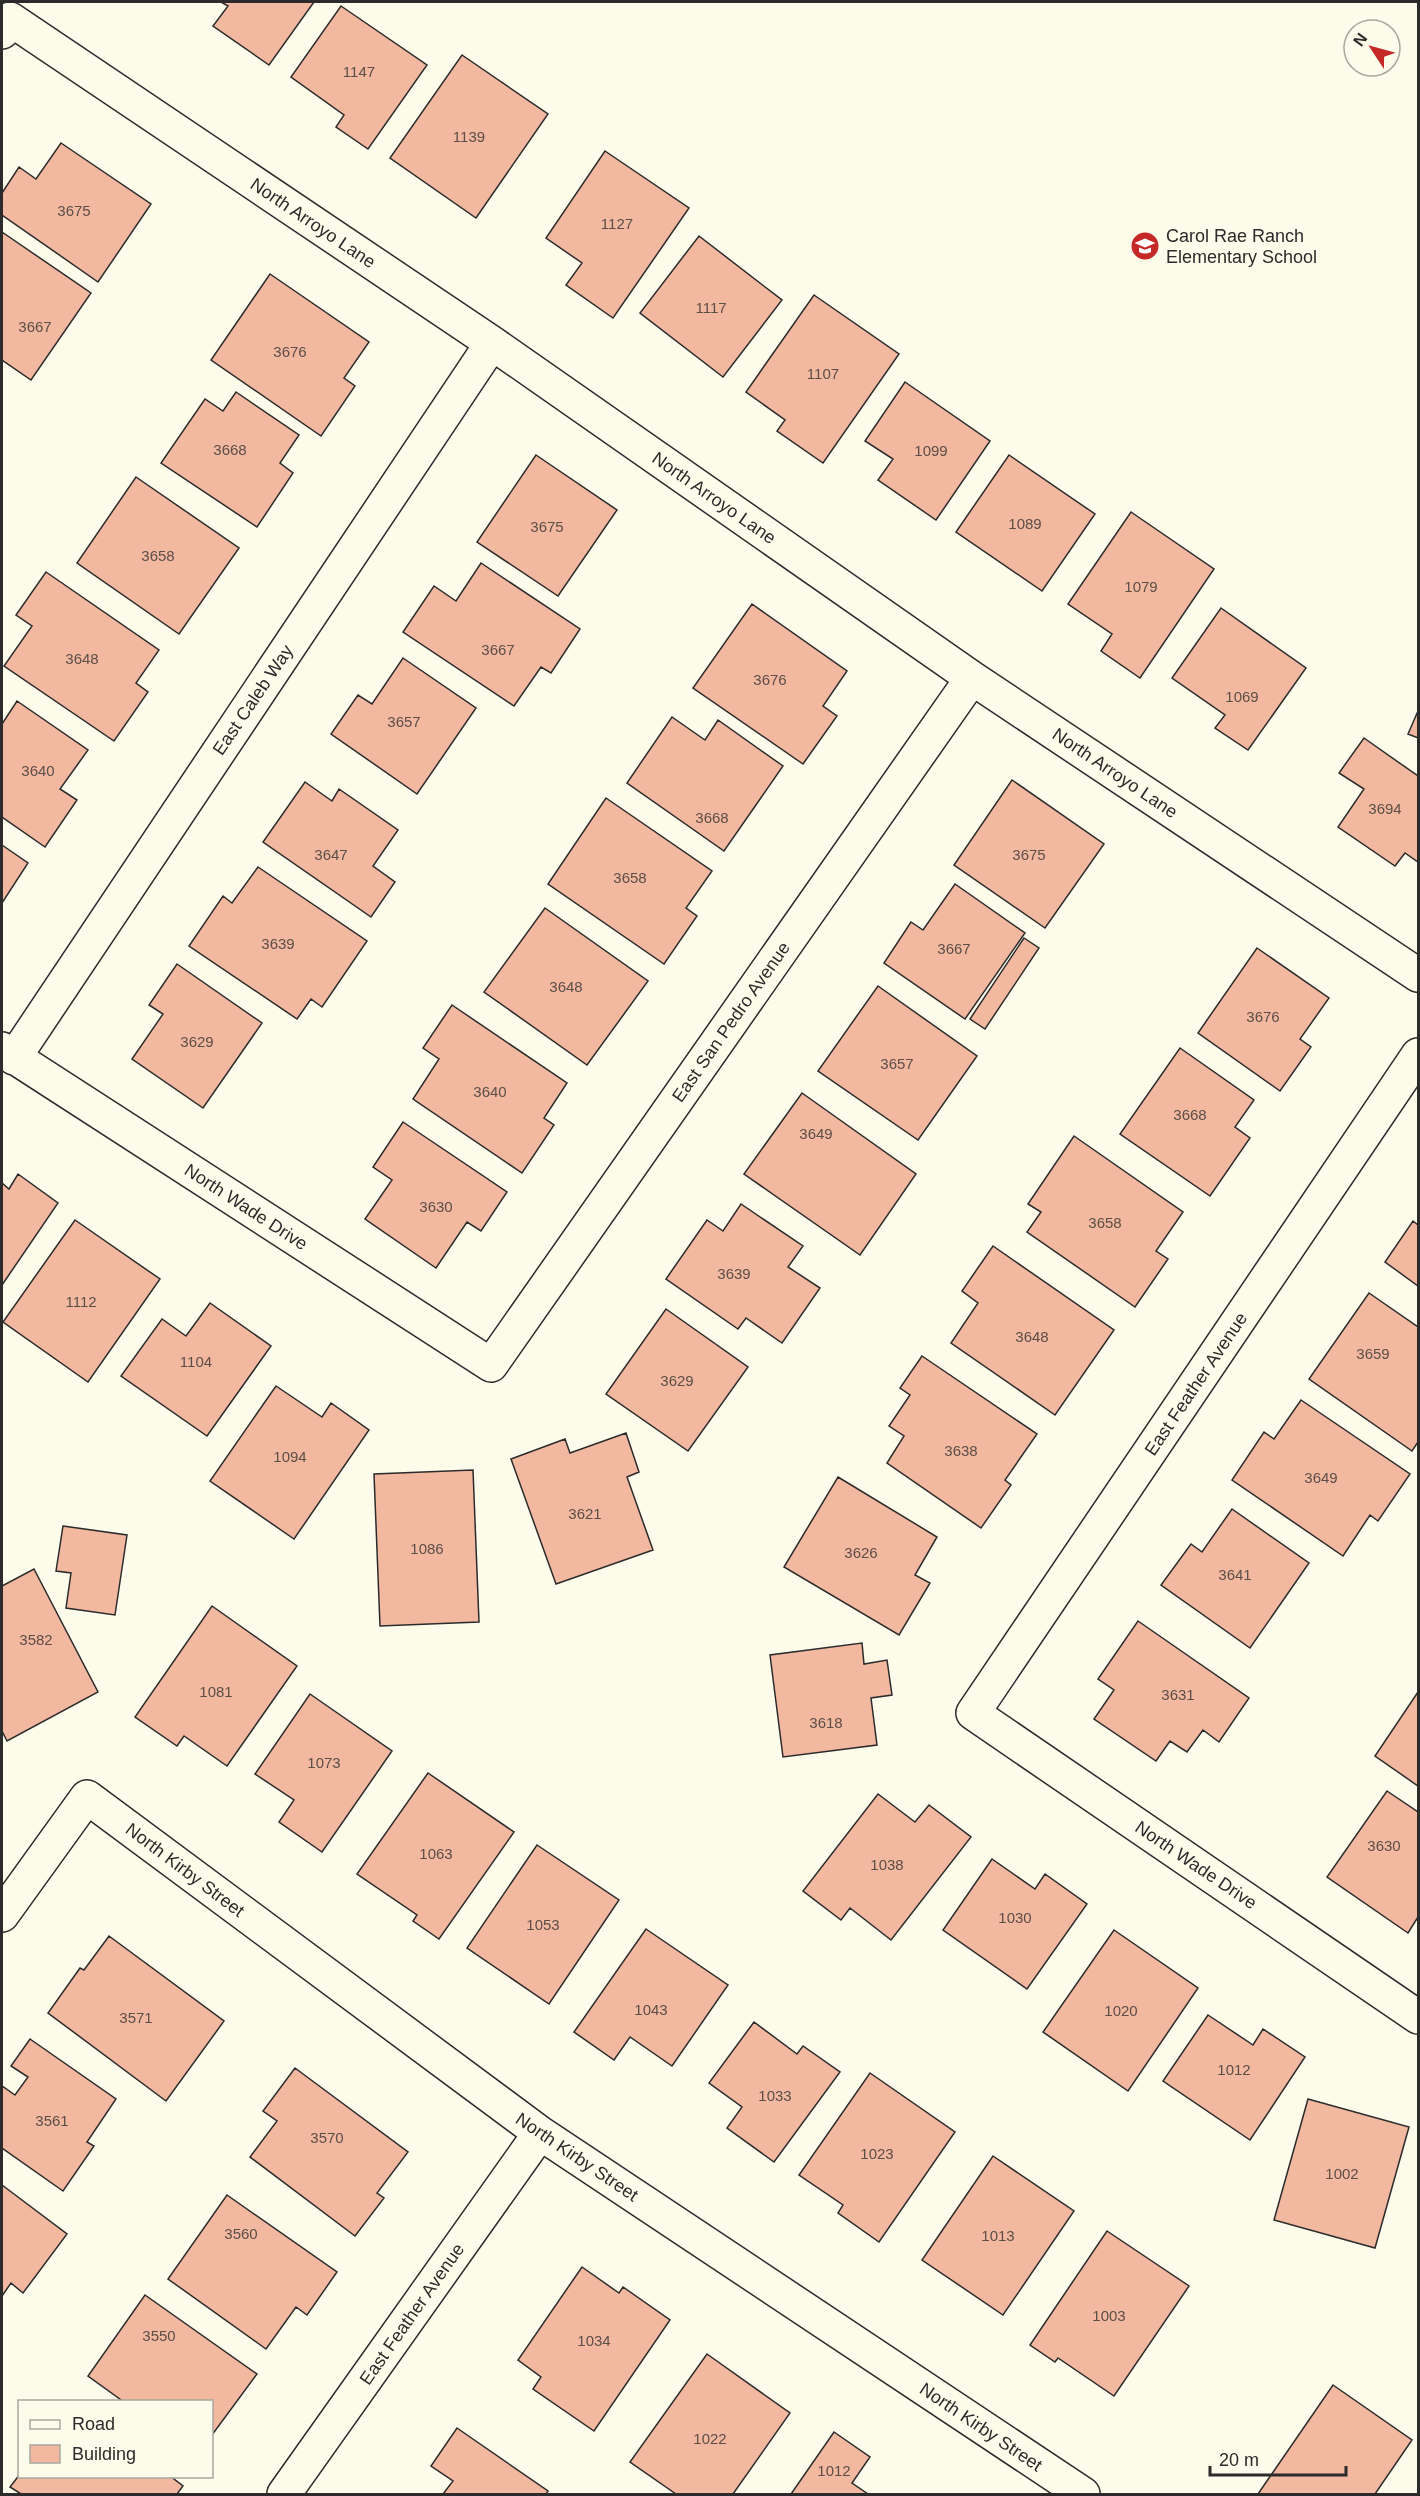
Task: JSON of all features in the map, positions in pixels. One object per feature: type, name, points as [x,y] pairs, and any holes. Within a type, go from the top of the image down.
[{"type":"street","name":"North Arroyo Lane","points":[[6,25],[492,343],[972,678],[1419,975]]},
{"type":"street","name":"East Caleb Way","points":[[8,1053],[492,343]]},
{"type":"street","name":"East San Pedro Avenue","points":[[490,1365],[972,678]]},
{"type":"street","name":"North Wade Drive","points":[[8,1053],[490,1365]]},
{"type":"street","name":"East Feather Avenue","points":[[973,1713],[1419,1055]]},
{"type":"street","name":"North Wade Drive","points":[[973,1713],[1419,2017]]},
{"type":"street","name":"North Kirby Street","points":[[2,1915],[87,1797],[540,2133],[1083,2494]]},
{"type":"street","name":"East Feather Avenue","points":[[284,2494],[540,2133]]},
{"type":"building","points":[[221,2],[314,2],[269,65],[213,26],[228,6]]},
{"type":"building","points":[[341,6],[427,65],[368,149],[336,127],[344,115],[291,77]]},
{"type":"building","points":[[462,55],[548,114],[476,218],[390,158]]},
{"type":"building","points":[[61,143],[151,204],[98,282],[2,215],[2,193],[19,167],[36,179]]},
{"type":"building","points":[[605,151],[689,208],[613,318],[566,285],[582,263],[546,238]]},
{"type":"building","points":[[2,232],[91,293],[31,380],[2,360]]},
{"type":"building","points":[[699,236],[782,300],[723,377],[640,313]]},
{"type":"building","points":[[270,274],[369,342],[344,378],[355,386],[321,436],[211,360]]},
{"type":"building","points":[[814,295],[899,354],[823,463],[777,431],[785,420],[746,392]]},
{"type":"building","points":[[905,382],[990,441],[936,520],[878,480],[893,459],[865,441]]},
{"type":"building","points":[[236,392],[299,435],[280,463],[293,473],[257,527],[161,463],[205,399],[223,411]]},
{"type":"building","points":[[536,455],[617,510],[558,596],[477,542]]},
{"type":"building","points":[[1009,455],[1095,514],[1042,591],[956,532]]},
{"type":"building","points":[[136,477],[239,548],[179,634],[77,563]]},
{"type":"building","points":[[1131,512],[1214,569],[1140,678],[1101,651],[1112,634],[1068,604]]},
{"type":"building","points":[[481,563],[580,629],[551,673],[541,667],[514,706],[403,632],[434,586],[456,601]]},
{"type":"building","points":[[46,572],[159,650],[136,683],[148,692],[114,741],[4,666],[32,626],[16,615]]},
{"type":"building","points":[[752,604],[847,671],[823,706],[837,716],[803,764],[693,688]]},
{"type":"building","points":[[1221,608],[1306,668],[1248,750],[1215,728],[1225,715],[1172,678]]},
{"type":"building","points":[[403,658],[476,708],[417,794],[331,734],[358,695],[372,704]]},
{"type":"building","points":[[17,701],[88,750],[60,789],[77,800],[45,847],[2,817],[2,724]]},
{"type":"building","points":[[1418,711],[1418,738],[1408,734]]},
{"type":"building","points":[[672,717],[705,740],[718,720],[783,766],[724,851],[627,783]]},
{"type":"building","points":[[1364,738],[1418,776],[1418,862],[1405,853],[1395,866],[1338,827],[1364,789],[1339,773]]},
{"type":"building","points":[[1012,780],[1104,844],[1045,928],[954,865]]},
{"type":"building","points":[[305,782],[332,801],[339,789],[398,830],[373,866],[395,882],[371,917],[263,842]]},
{"type":"building","points":[[606,798],[712,871],[686,908],[697,916],[664,964],[548,884]]},
{"type":"building","points":[[2,845],[28,863],[2,903]]},
{"type":"building","points":[[258,867],[367,941],[322,1007],[311,999],[297,1019],[189,946],[223,896],[232,903]]},
{"type":"building","points":[[955,884],[1025,933],[965,1019],[884,963],[911,922],[923,930]]},
{"type":"building","points":[[545,908],[648,981],[587,1065],[484,992]]},
{"type":"building","points":[[1024,938],[1039,948],[985,1029],[970,1019]]},
{"type":"building","points":[[1257,948],[1329,998],[1300,1039],[1311,1047],[1280,1091],[1198,1033]]},
{"type":"building","points":[[177,964],[262,1023],[203,1108],[132,1059],[163,1014],[149,1005]]},
{"type":"building","points":[[878,986],[977,1056],[918,1140],[818,1071]]},
{"type":"building","points":[[452,1005],[567,1083],[544,1118],[554,1125],[522,1173],[413,1099],[439,1059],[423,1048]]},
{"type":"building","points":[[1180,1048],[1254,1100],[1235,1127],[1250,1138],[1210,1196],[1120,1134]]},
{"type":"building","points":[[802,1093],[916,1174],[860,1255],[744,1174]]},
{"type":"building","points":[[403,1122],[507,1192],[481,1231],[467,1222],[436,1268],[365,1219],[392,1180],[373,1167]]},
{"type":"building","points":[[1074,1136],[1183,1212],[1156,1251],[1168,1259],[1135,1307],[1027,1232],[1041,1212],[1028,1204]]},
{"type":"building","points":[[18,1174],[58,1203],[2,1285],[2,1183],[9,1189]]},
{"type":"building","points":[[741,1204],[803,1246],[788,1267],[820,1288],[782,1343],[746,1318],[738,1329],[666,1279],[707,1220],[723,1231]]},
{"type":"building","points":[[75,1220],[160,1279],[88,1382],[3,1322]]},
{"type":"building","points":[[1413,1221],[1418,1225],[1418,1286],[1385,1262]]},
{"type":"building","points":[[993,1246],[1114,1330],[1055,1415],[951,1343],[978,1303],[962,1291]]},
{"type":"building","points":[[1369,1293],[1418,1327],[1418,1442],[1412,1451],[1309,1379]]},
{"type":"building","points":[[210,1303],[271,1346],[207,1436],[121,1376],[162,1319],[186,1336]]},
{"type":"building","points":[[666,1309],[748,1367],[688,1451],[606,1394]]},
{"type":"building","points":[[922,1356],[1037,1434],[1005,1480],[1011,1485],[981,1528],[887,1463],[904,1436],[889,1426],[910,1395],[900,1388]]},
{"type":"building","points":[[276,1386],[322,1417],[331,1403],[369,1430],[294,1539],[210,1481]]},
{"type":"building","points":[[1301,1400],[1410,1474],[1378,1521],[1370,1515],[1343,1556],[1232,1480],[1264,1432],[1274,1439]]},
{"type":"building","points":[[626,1433],[639,1472],[627,1477],[653,1550],[556,1584],[511,1459],[565,1439],[570,1453]]},
{"type":"building","points":[[473,1470],[479,1622],[380,1626],[374,1474]]},
{"type":"building","points":[[838,1477],[937,1537],[915,1575],[930,1583],[899,1635],[784,1567]]},
{"type":"building","points":[[1232,1509],[1309,1563],[1250,1648],[1161,1585],[1191,1544],[1202,1552]]},
{"type":"building","points":[[63,1526],[127,1535],[115,1615],[66,1608],[71,1573],[56,1571]]},
{"type":"building","points":[[34,1569],[98,1692],[7,1741],[2,1731],[2,1586]]},
{"type":"building","points":[[212,1606],[297,1666],[227,1766],[184,1736],[177,1746],[135,1717]]},
{"type":"building","points":[[1138,1621],[1249,1698],[1219,1742],[1203,1730],[1187,1752],[1170,1741],[1156,1761],[1094,1719],[1114,1690],[1098,1679]]},
{"type":"building","points":[[862,1643],[864,1664],[887,1660],[892,1695],[871,1698],[877,1745],[783,1757],[770,1655]]},
{"type":"building","points":[[1418,1692],[1418,1786],[1375,1756]]},
{"type":"building","points":[[310,1694],[392,1751],[322,1852],[279,1822],[294,1800],[255,1774]]},
{"type":"building","points":[[428,1773],[514,1832],[439,1939],[413,1921],[417,1915],[357,1874]]},
{"type":"building","points":[[1387,1791],[1418,1812],[1418,1917],[1408,1933],[1327,1877]]},
{"type":"building","points":[[878,1794],[915,1822],[929,1805],[971,1837],[891,1940],[850,1908],[841,1920],[803,1891]]},
{"type":"building","points":[[537,1845],[619,1900],[549,2004],[467,1948]]},
{"type":"building","points":[[992,1859],[1035,1889],[1045,1874],[1087,1904],[1027,1989],[943,1930]]},
{"type":"building","points":[[646,1929],[728,1985],[672,2066],[630,2037],[614,2060],[574,2032]]},
{"type":"building","points":[[1114,1930],[1198,1988],[1128,2091],[1043,2032]]},
{"type":"building","points":[[109,1936],[224,2021],[166,2101],[48,2013],[80,1968],[84,1970]]},
{"type":"building","points":[[1208,2015],[1253,2045],[1263,2029],[1305,2057],[1250,2140],[1163,2081]]},
{"type":"building","points":[[754,2022],[797,2054],[803,2046],[840,2072],[774,2162],[727,2128],[742,2107],[709,2083]]},
{"type":"building","points":[[30,2039],[116,2099],[87,2142],[94,2146],[63,2191],[2,2148],[2,2086],[15,2095],[28,2077],[11,2066]]},
{"type":"building","points":[[295,2068],[408,2152],[377,2193],[384,2198],[355,2236],[250,2157],[277,2121],[263,2111]]},
{"type":"building","points":[[870,2073],[955,2132],[879,2242],[838,2213],[843,2205],[799,2175]]},
{"type":"building","points":[[1308,2099],[1409,2127],[1375,2248],[1274,2220]]},
{"type":"building","points":[[993,2156],[1074,2211],[1003,2315],[922,2260]]},
{"type":"building","points":[[2,2185],[67,2234],[23,2293],[11,2283],[2,2296]]},
{"type":"building","points":[[227,2195],[337,2272],[307,2315],[296,2307],[266,2349],[168,2279]]},
{"type":"building","points":[[1107,2231],[1189,2286],[1114,2396],[1058,2358],[1055,2362],[1030,2345]]},
{"type":"building","points":[[582,2267],[619,2293],[623,2287],[670,2320],[594,2431],[533,2389],[541,2377],[518,2360]]},
{"type":"building","points":[[145,2295],[257,2374],[213,2434],[213,2400],[121,2400],[88,2376]]},
{"type":"building","points":[[707,2354],[790,2413],[733,2494],[676,2494],[630,2462]]},
{"type":"building","points":[[1333,2385],[1412,2440],[1375,2494],[1258,2494]]},
{"type":"building","points":[[457,2428],[548,2491],[546,2494],[443,2494],[453,2481],[431,2466]]},
{"type":"building","points":[[834,2432],[870,2457],[852,2483],[868,2494],[791,2494]]},
{"type":"building","points":[[18,2477],[173,2478],[183,2486],[177,2494],[21,2494],[10,2487]]},
{"type":"place","name":"Carol Rae Ranch Elementary School","points":[[1145,246]]}]
